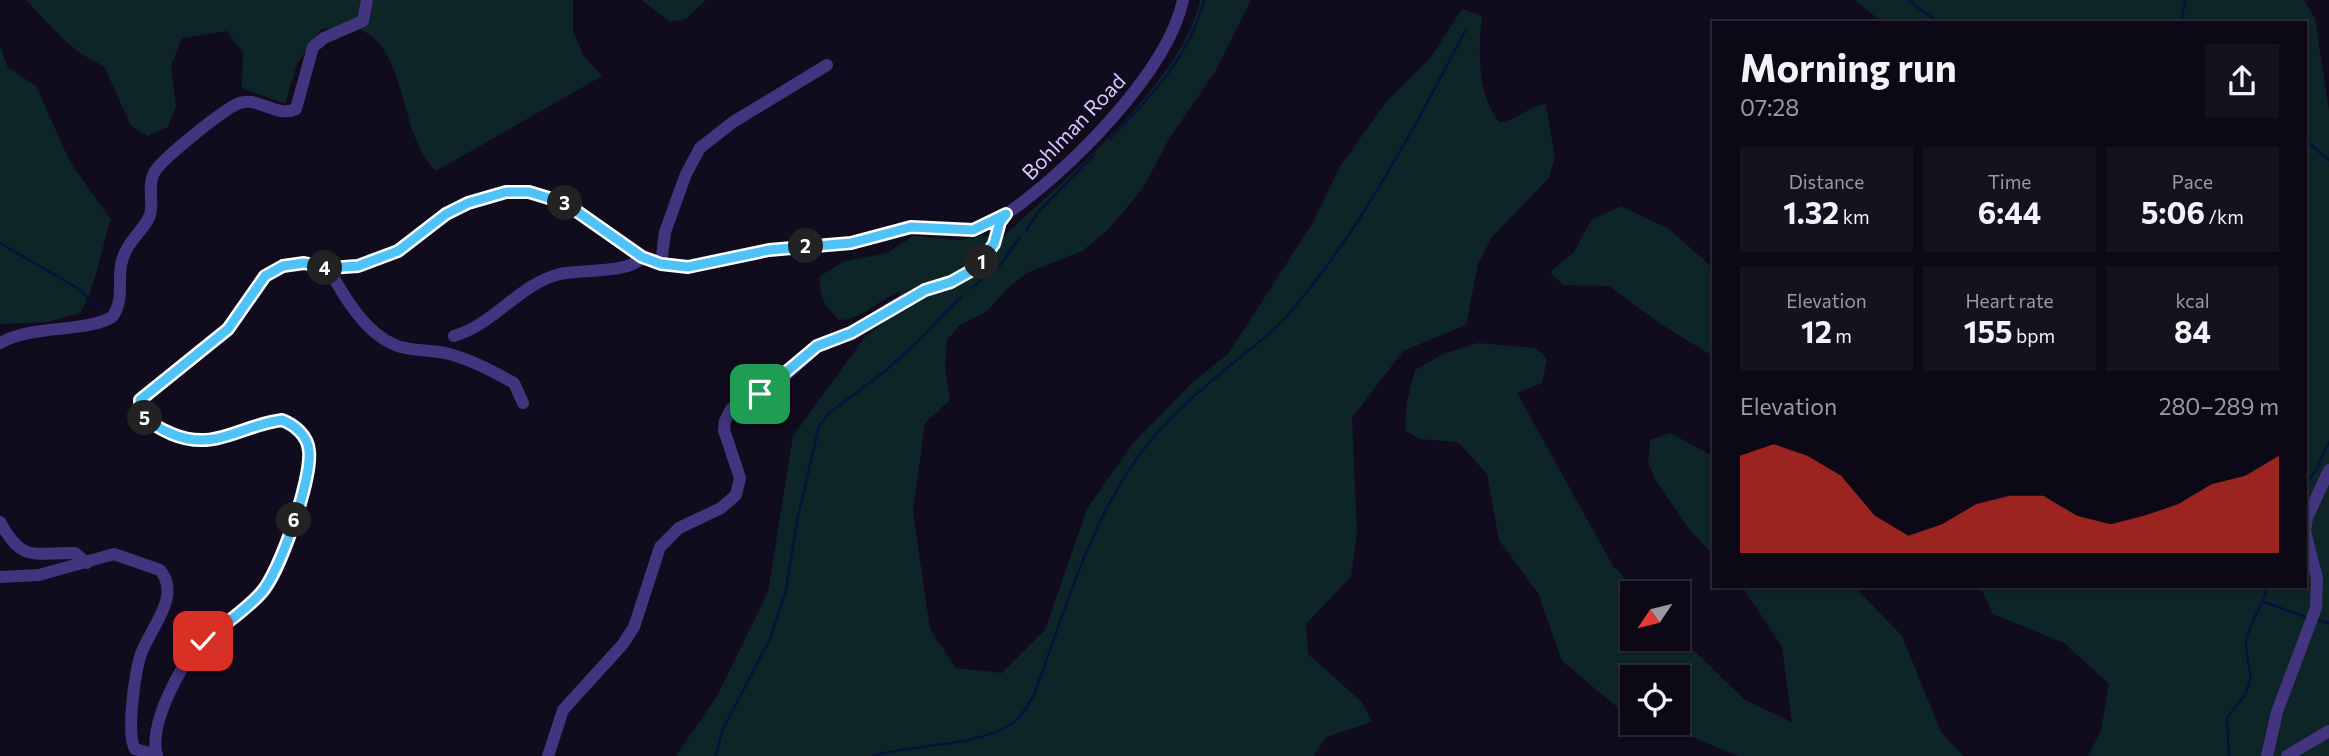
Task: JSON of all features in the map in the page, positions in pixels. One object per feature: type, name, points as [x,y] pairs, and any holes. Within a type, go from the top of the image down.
[{"type":"street","points":[[0,343],[21,333],[96,323],[112,317],[120,299],[121,267],[126,250],[149,217],[154,173],[207,125],[240,103],[250,101],[282,113],[296,108],[313,47],[324,38],[363,21],[367,0]]},
{"type":"street","name":"Bohlman Road","points":[[157,756],[154,742],[159,721],[190,657],[203,641],[261,593],[277,569],[288,546],[309,450],[302,434],[282,420],[264,422],[215,440],[189,440],[147,421],[141,413],[140,400],[228,329],[265,276],[283,266],[304,263],[328,268],[358,266],[398,251],[446,214],[468,203],[506,192],[529,192],[565,203],[642,257],[661,264],[688,267],[781,248],[851,243],[911,227],[973,230],[1006,214],[1032,197],[1063,170],[1148,76],[1169,41],[1183,0]]},
{"type":"street","points":[[661,264],[665,232],[685,174],[700,148],[733,121],[811,77],[827,65]]},
{"type":"street","points":[[548,756],[563,710],[623,644],[634,626],[660,547],[679,528],[721,508],[736,495],[740,478],[724,430],[726,417],[732,409],[777,383],[817,346],[851,333],[906,299],[951,282],[976,268],[994,244],[1000,222],[1006,214]]},
{"type":"street","points":[[454,336],[485,324],[539,282],[560,274],[633,265],[642,257]]},
{"type":"street","points":[[328,268],[343,294],[379,336],[397,346],[448,354],[495,372],[514,383],[523,403]]},
{"type":"street","points":[[2307,518],[2329,470]]},
{"type":"street","points":[[0,522],[15,547],[22,551],[34,556],[75,553],[87,563]]},
{"type":"street","points":[[2267,756],[2277,712],[2316,608],[2317,579],[2307,539]]},
{"type":"street","points":[[0,577],[39,576],[114,554],[160,570],[166,577],[167,598],[140,656],[130,734],[135,749],[157,756]]},
{"type":"street","points":[[2287,756],[2329,732]]},
{"type":"green space","points":[[26,0],[573,0],[573,32],[584,56],[602,76],[436,171],[424,156],[415,137],[389,59],[379,43],[365,32],[349,28],[321,29],[297,64],[285,104],[242,88],[243,53],[227,31],[182,38],[171,66],[176,106],[168,127],[147,136],[131,126],[104,66],[71,46]]},
{"type":"green space","points":[[642,0],[706,0],[686,19],[670,22]]},
{"type":"green space","points":[[1200,0],[1251,0],[1215,72],[1169,139],[1143,188],[1107,231],[1082,251],[1029,272],[1011,285],[986,312],[960,325],[947,340],[945,368],[950,400],[925,423],[913,512],[930,629],[956,668],[1002,673],[1045,630],[1087,509],[1134,442],[1192,383],[1228,354],[1312,224],[1341,165],[1387,101],[1431,57],[1462,9],[1482,16],[1481,71],[1486,98],[1492,111],[1499,122],[1546,104],[1555,159],[1548,179],[1492,237],[1478,264],[1466,325],[1403,351],[1352,418],[1357,533],[1351,577],[1306,624],[1308,654],[1362,702],[1372,722],[1326,737],[1314,756],[676,756],[717,696],[768,592],[793,436],[865,337],[899,311],[899,292],[855,317],[839,320],[824,300],[820,289],[820,276],[845,261],[887,253],[913,236],[960,240],[980,236],[1004,236],[1088,158],[1146,96],[1189,32]]},
{"type":"green space","points":[[1855,0],[2304,0],[2315,19],[2329,110],[2329,756],[2088,756],[2101,731],[2109,684],[2064,643],[1993,614],[1981,588],[2307,588],[2307,21],[1881,21]]},
{"type":"green space","points":[[0,45],[8,68],[36,86],[70,162],[111,220],[94,279],[80,313],[48,322],[0,324]]},
{"type":"green space","points":[[1621,206],[1669,229],[1712,267],[1712,355],[1662,325],[1609,286],[1563,285],[1550,272],[1574,252],[1591,220]]},
{"type":"green space","points":[[1478,343],[1536,348],[1547,359],[1542,383],[1517,393],[1613,566],[1627,581],[1620,581],[1620,651],[1690,651],[1690,647],[1745,700],[1792,722],[1782,647],[1743,588],[1856,588],[1902,636],[1941,732],[1963,756],[1738,756],[1688,735],[1690,735],[1690,665],[1620,665],[1620,708],[1617,707],[1562,661],[1538,593],[1499,540],[1487,474],[1458,442],[1419,439],[1405,430],[1407,402],[1415,370],[1443,354]]},
{"type":"green space","points":[[1670,433],[1712,455],[1712,554],[1689,529],[1655,479],[1648,462],[1650,440]]},
{"type":"waterway","points":[[1110,139],[1154,92],[1179,58],[1198,20],[1204,0]]},
{"type":"waterway","points":[[1908,0],[1936,21]]},
{"type":"waterway","points":[[2181,21],[2186,0]]},
{"type":"waterway","points":[[873,756],[979,737],[996,732],[1021,715],[1034,695],[1066,603],[1104,513],[1137,458],[1185,405],[1282,322],[1313,285],[1384,178],[1466,29]]},
{"type":"waterway","points":[[2307,142],[2329,160]]},
{"type":"waterway","points":[[1026,230],[1039,211],[1095,154]]},
{"type":"waterway","points":[[972,288],[1001,264],[1020,237]]},
{"type":"waterway","points":[[0,243],[79,289],[100,310]]},
{"type":"waterway","points":[[716,756],[722,731],[770,639],[786,590],[797,521],[819,426],[829,413],[884,372],[914,345],[962,296]]},
{"type":"waterway","points":[[2307,482],[2329,442]]},
{"type":"waterway","points":[[2229,756],[2227,718],[2244,696],[2249,684],[2246,642],[2266,588]]},
{"type":"waterway","points":[[2264,602],[2306,617]]},
{"type":"waterway","points":[[2318,620],[2329,623]]},
{"type":"route","points":[[203,641],[261,593],[277,569],[288,546],[309,459],[307,442],[292,424],[282,420],[264,422],[215,440],[189,440],[147,421],[139,407],[140,400],[228,329],[253,289],[265,276],[283,266],[304,263],[328,268],[358,266],[398,251],[446,214],[468,203],[506,192],[529,192],[565,203],[642,257],[661,264],[688,267],[793,246],[851,243],[911,227],[973,230],[1006,214],[1000,222],[994,244],[976,268],[951,282],[925,290],[897,304],[851,333],[817,346],[777,383],[760,394]]}]
